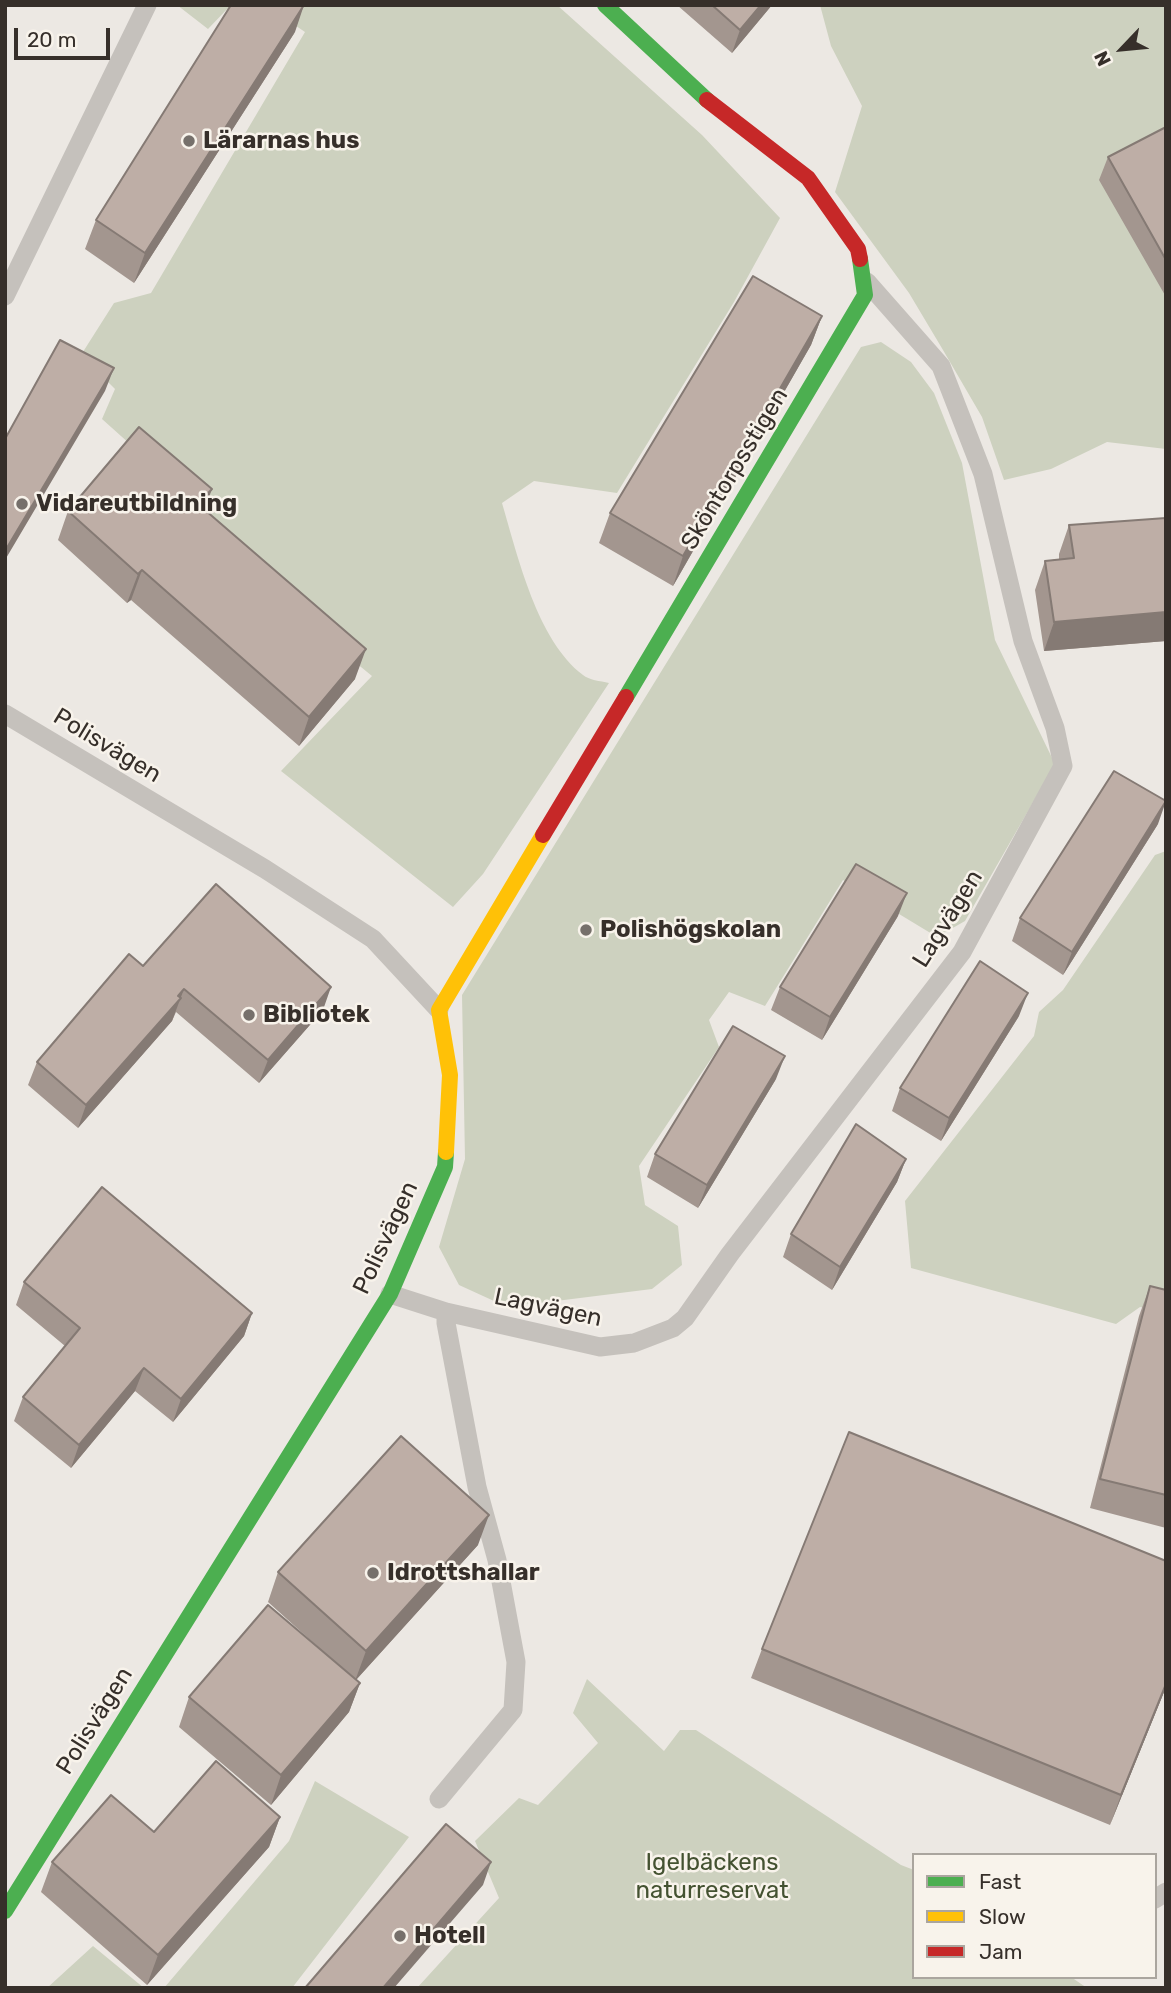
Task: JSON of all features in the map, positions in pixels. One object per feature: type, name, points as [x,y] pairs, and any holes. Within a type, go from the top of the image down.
[{"type":"street","name":"Sköntorpsstigen","points":[[439,1010],[865,295],[858,249],[808,178],[702,96],[604,5]]},
{"type":"street","name":"Polisvägen","points":[[5,1911],[390,1294],[445,1167],[450,1076],[439,1010]]},
{"type":"lane","points":[[5,296],[147,5]]},
{"type":"lane","name":"Lagvägen","points":[[390,1294],[446,1312],[600,1347],[634,1343],[673,1328],[685,1318],[730,1254],[962,951],[1063,766],[1055,727],[1023,641],[983,474],[941,366],[862,276]]},
{"type":"lane","name":"Polisvägen","points":[[5,714],[265,869],[373,939],[439,1010]]},
{"type":"lane","points":[[439,1799],[513,1710],[516,1662],[498,1560],[477,1487],[446,1312]]},
{"type":"green space","points":[[177,5],[231,5],[208,29]]},
{"type":"green space","points":[[265,5],[557,5],[702,135],[780,218],[734,302],[617,493],[534,481],[502,503],[531,596],[553,641],[583,675],[609,683],[483,874],[453,907],[281,771],[372,676],[196,532],[208,514],[102,419],[115,389],[81,355],[114,303],[151,293],[305,32]]},
{"type":"green space","points":[[820,5],[1166,5],[1166,449],[1107,442],[1051,469],[1004,480],[982,417],[943,350],[909,293],[835,192],[862,106],[831,46]]},
{"type":"green space","points":[[881,342],[911,362],[934,393],[962,463],[995,640],[1055,764],[965,921],[937,937],[843,880],[765,1006],[729,992],[709,1020],[719,1047],[639,1166],[645,1205],[678,1226],[682,1265],[652,1289],[532,1304],[494,1301],[459,1285],[439,1247],[465,1159],[462,995],[861,347]]},
{"type":"green space","points":[[1166,851],[1166,1313],[1140,1307],[1116,1324],[911,1268],[905,1201],[1034,1036],[1039,1012],[1063,990],[1155,855]]},
{"type":"green space","name":"Igelbäckens naturreservat","points":[[587,1679],[664,1751],[680,1730],[696,1730],[901,1865],[912,1869],[912,1979],[1074,1979],[1087,1988],[417,1988],[499,1898],[475,1841],[519,1798],[538,1805],[598,1743],[573,1713]]},
{"type":"green space","points":[[315,1781],[409,1837],[292,1988],[164,1988],[289,1841]]},
{"type":"green space","points":[[93,1946],[144,1988],[47,1988]]},
{"type":"building","name":"Lärarnas hus","points":[[231,5],[304,5],[145,253],[96,220]]},
{"type":"building","points":[[712,5],[761,5],[740,30]]},
{"type":"building","points":[[1166,127],[1166,260],[1108,157]]},
{"type":"building","points":[[753,276],[822,316],[683,556],[610,513]]},
{"type":"building","name":"Vidareutbildning","points":[[60,340],[114,368],[5,551],[5,439]]},
{"type":"building","points":[[139,427],[212,489],[198,504],[366,649],[309,717],[142,570],[138,574],[68,511]]},
{"type":"building","points":[[1166,518],[1166,612],[1054,622],[1045,561],[1074,558],[1069,525]]},
{"type":"building","points":[[1114,771],[1166,801],[1072,952],[1020,918]]},
{"type":"building","points":[[856,864],[907,893],[830,1017],[780,987]]},
{"type":"building","name":"Bibliotek","points":[[216,884],[331,987],[268,1060],[184,989],[178,996],[181,998],[86,1105],[37,1062],[129,954],[143,966]]},
{"type":"building","points":[[980,961],[1028,993],[949,1118],[900,1088]]},
{"type":"building","points":[[733,1026],[785,1056],[707,1185],[655,1154]]},
{"type":"building","points":[[856,1124],[906,1159],[840,1267],[791,1234]]},
{"type":"building","points":[[102,1187],[252,1313],[181,1399],[144,1368],[79,1445],[23,1397],[80,1328],[24,1282]]},
{"type":"building","points":[[1150,1286],[1166,1290],[1166,1495],[1100,1479]]},
{"type":"building","points":[[849,1432],[1166,1561],[1166,1684],[1121,1795],[762,1649]]},
{"type":"building","name":"Idrottshallar","points":[[401,1436],[489,1515],[366,1651],[278,1572]]},
{"type":"building","points":[[268,1605],[360,1683],[281,1775],[189,1697]]},
{"type":"building","points":[[216,1761],[280,1817],[158,1955],[52,1862],[111,1795],[154,1832]]},
{"type":"building","name":"Hotell","points":[[446,1824],[491,1862],[383,1988],[305,1988]]},
{"type":"traffic: fast","points":[[605,5],[707,100]]},
{"type":"traffic: fast","points":[[626,697],[865,295],[860,259]]},
{"type":"traffic: fast","points":[[5,1911],[390,1294],[445,1167],[446,1152]]},
{"type":"traffic: slow","points":[[446,1152],[450,1075],[439,1010],[543,835]]},
{"type":"traffic: jam","points":[[707,100],[808,178],[858,249],[860,259]]},
{"type":"traffic: jam","points":[[543,835],[626,697]]},
{"type":"place","name":"Lärarnas hus","points":[[189,141]]},
{"type":"place","name":"Vidareutbildning","points":[[22,504]]},
{"type":"place","name":"Polishögskolan","points":[[586,930]]},
{"type":"place","name":"Bibliotek","points":[[249,1015]]},
{"type":"place","name":"Idrottshallar","points":[[373,1573]]},
{"type":"place","name":"Hotell","points":[[400,1936]]}]
